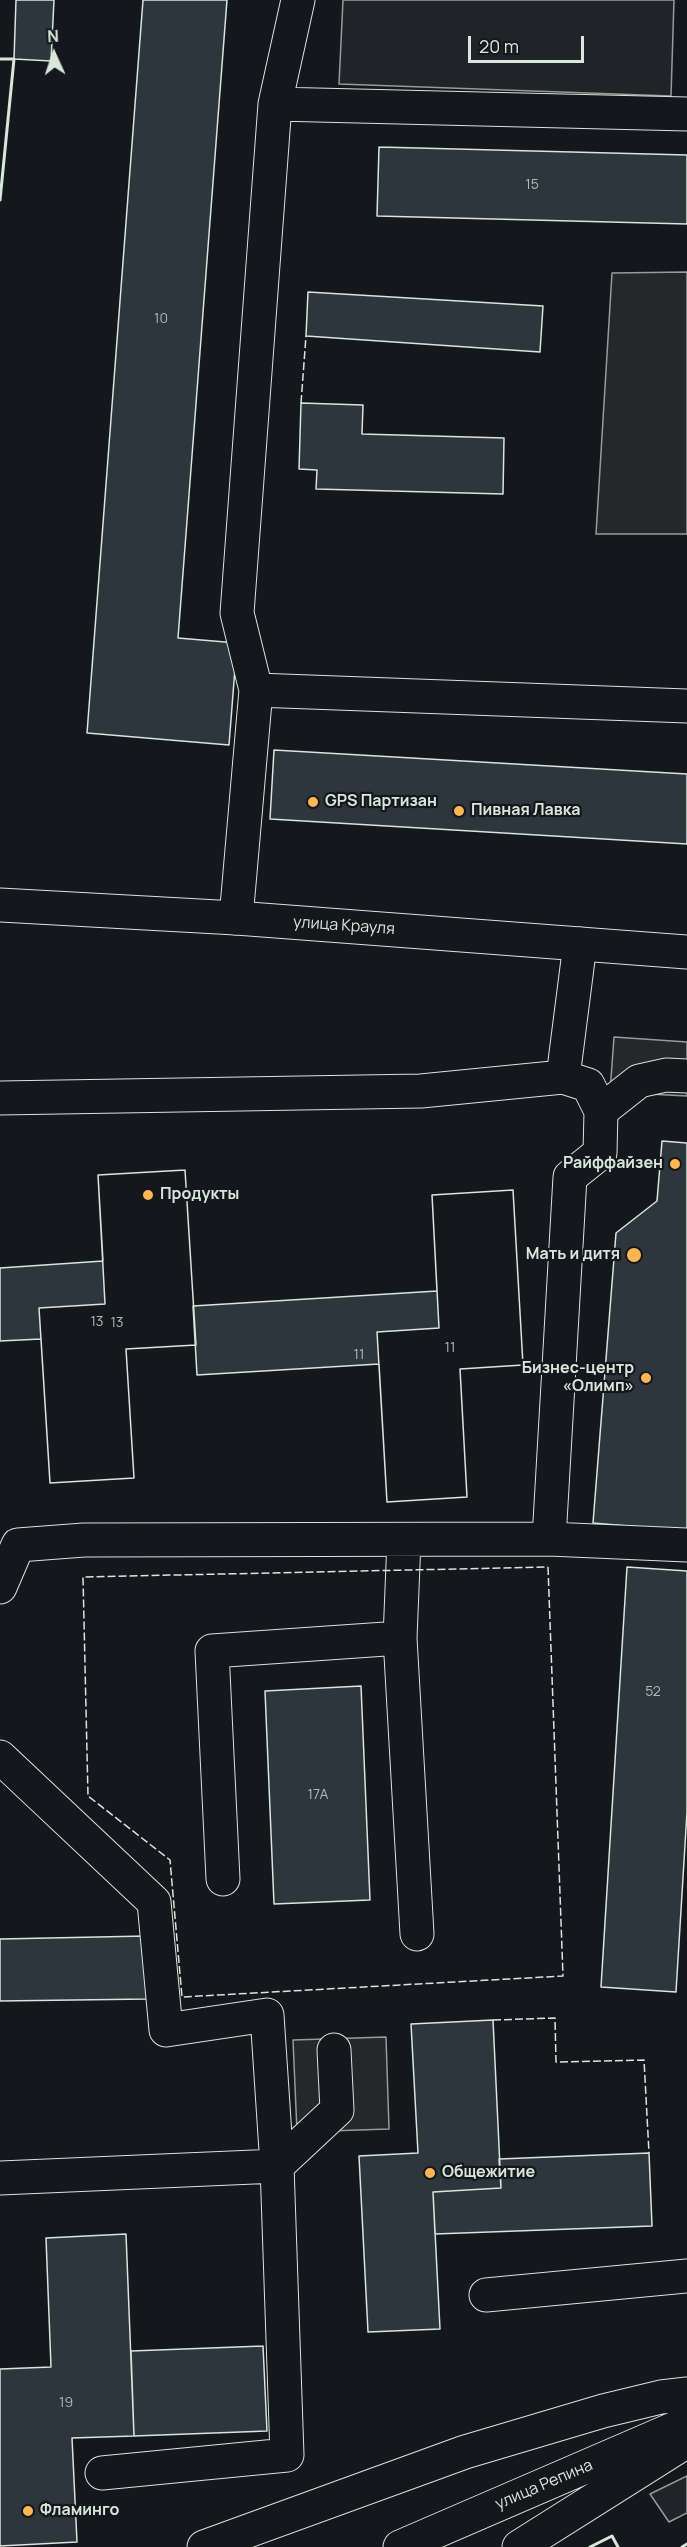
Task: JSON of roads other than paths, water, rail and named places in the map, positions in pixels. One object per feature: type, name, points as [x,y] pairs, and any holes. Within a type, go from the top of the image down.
[{"type":"main road","points":[[236,918],[256,690],[237,613],[275,104],[298,0]]},
{"type":"main road","points":[[275,104],[687,114]]},
{"type":"main road","points":[[256,690],[687,706]]},
{"type":"main road","name":"улица Крауля","points":[[0,905],[236,918],[687,952]]},
{"type":"main road","points":[[563,1077],[580,944]]},
{"type":"main road","points":[[601,1112],[639,1081],[666,1074],[687,1076]]},
{"type":"main road","points":[[0,1098],[421,1091],[563,1077],[588,1085],[601,1112],[600,1153],[570,1177],[549,1539]]},
{"type":"main road","points":[[0,1587],[9,1540],[549,1539],[687,1545]]},
{"type":"main road","points":[[404,1540],[400,1638],[417,1934]]},
{"type":"main road","points":[[223,1879],[212,1651],[400,1638]]},
{"type":"main road","points":[[0,1756],[154,1902],[166,2030],[267,2015],[278,2166],[287,2455],[102,2473]]},
{"type":"main road","points":[[0,2178],[278,2166],[337,2110],[334,2050]]},
{"type":"main road","points":[[486,2295],[687,2276]]},
{"type":"main road","points":[[204,2547],[465,2452],[603,2411],[661,2397],[687,2394]]},
{"type":"main road","name":"улица Репина","points":[[400,2547],[687,2423]]},
{"type":"main road","points":[[519,2547],[687,2441]]},
{"type":"place","name":"GPS Партизан","points":[[313,802]]},
{"type":"place","name":"Пивная Лавка","points":[[459,811]]},
{"type":"place","name":"Райффайзен","points":[[675,1164]]},
{"type":"place","name":"Продукты","points":[[148,1195]]},
{"type":"place","name":"Мать и дитя","points":[[634,1255]]},
{"type":"place","name":"Бизнес-центр «Олимп»","points":[[646,1378]]},
{"type":"place","name":"Общежитие","points":[[430,2173]]},
{"type":"place","name":"Фламинго","points":[[28,2511]]}]
